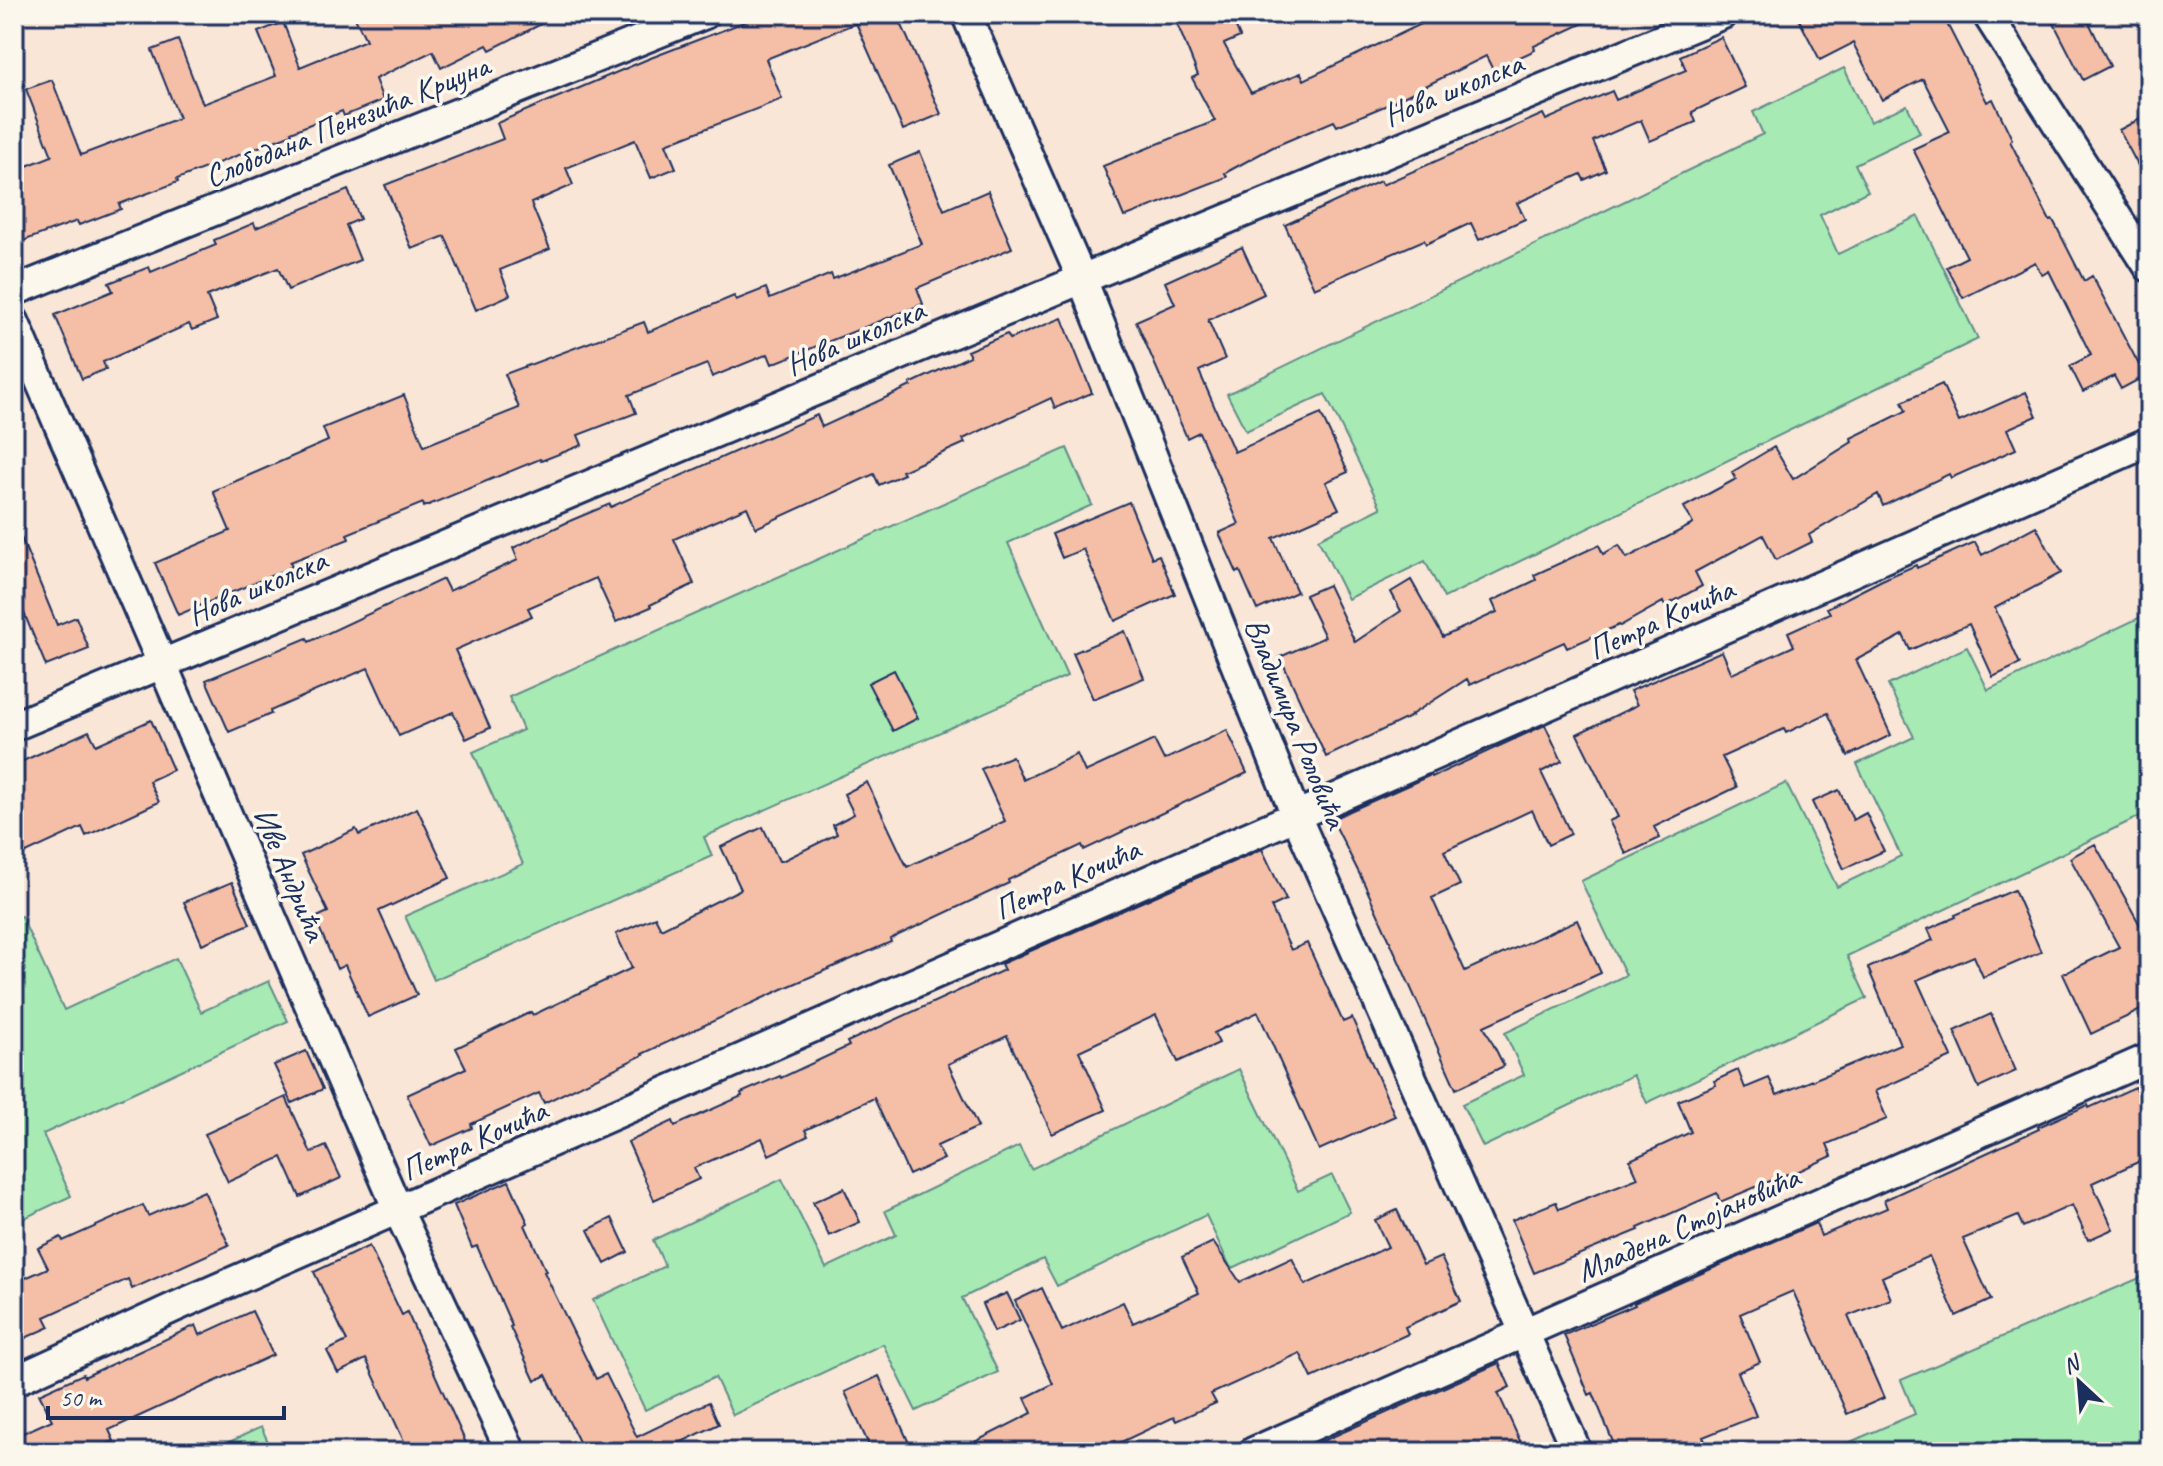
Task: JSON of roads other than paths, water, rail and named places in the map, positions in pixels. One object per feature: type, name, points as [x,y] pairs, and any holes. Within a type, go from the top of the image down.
[{"type":"street","name":"Слободана Пенезића Крцуна","points":[[14,291],[705,14]]},
{"type":"street","name":"Владимира Роловића","points":[[966,14],[1082,279],[1296,816],[1577,1452]]},
{"type":"street","name":"Нова школска","points":[[14,726],[1723,14]]},
{"type":"street","points":[[1987,14],[2149,267]]},
{"type":"street","name":"Иве Андрића","points":[[14,321],[398,1210],[511,1452]]},
{"type":"street","name":"Петра Кочића","points":[[14,1381],[177,1306],[2149,442]]},
{"type":"street","name":"Младена Стојановића","points":[[1253,1452],[2149,1058]]}]
